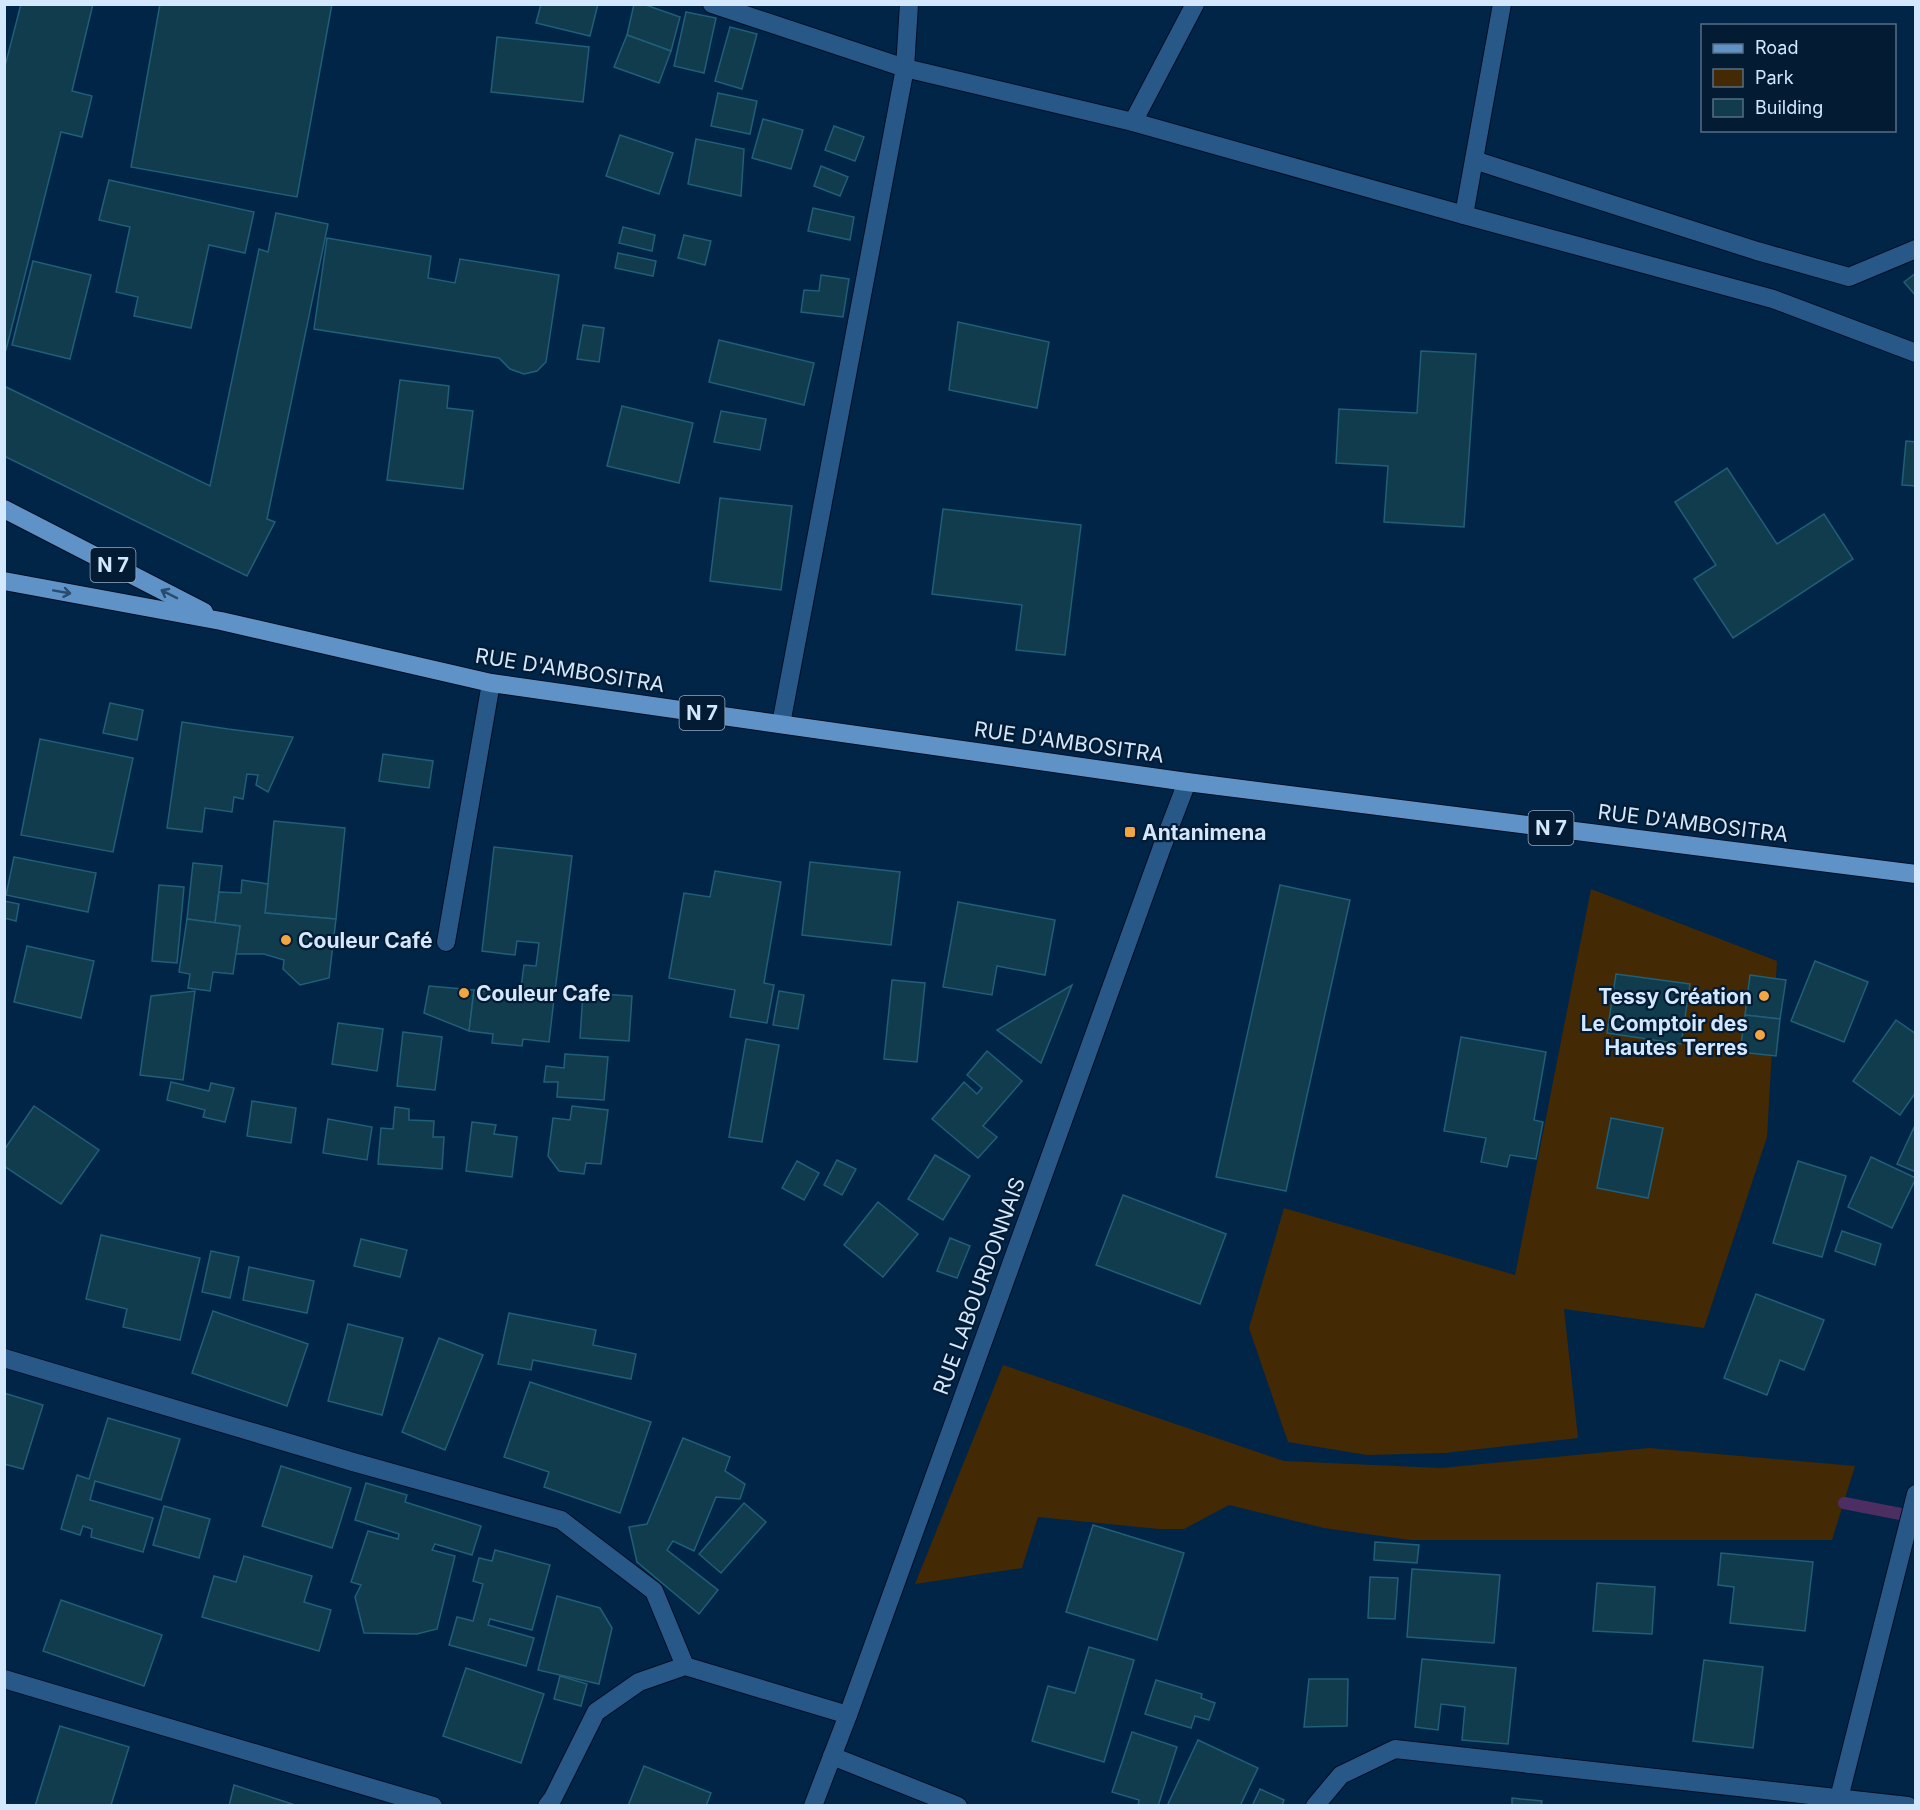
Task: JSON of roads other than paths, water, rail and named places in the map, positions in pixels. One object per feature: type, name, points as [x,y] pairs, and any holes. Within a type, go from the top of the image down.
[{"type":"main road","name":"RUE D'AMBOSITRA","points":[[4,509],[221,621]]},
{"type":"main road","name":"RUE D'AMBOSITRA","points":[[4,581],[221,621],[491,683],[1187,782],[1916,874]]},
{"type":"street","points":[[712,4],[905,68],[1133,122],[1773,299],[1916,353]]},
{"type":"street","points":[[781,724],[905,68],[909,4]]},
{"type":"street","points":[[1133,122],[1195,4]]},
{"type":"street","points":[[1464,215],[1502,4]]},
{"type":"street","points":[[1474,160],[1757,251],[1849,277],[1916,249]]},
{"type":"street","points":[[446,942],[491,683]]},
{"type":"street","name":"RUE LABOURDONNAIS","points":[[813,1806],[1187,782]]},
{"type":"street","points":[[4,1358],[353,1462],[561,1520],[654,1591],[685,1666]]},
{"type":"street","points":[[1838,1802],[1915,1496]]},
{"type":"street","points":[[547,1806],[596,1712],[639,1682],[685,1666],[848,1715]]},
{"type":"street","points":[[4,1679],[433,1806]]},
{"type":"street","points":[[1315,1806],[1341,1774],[1395,1749],[1838,1802],[1908,1806]]},
{"type":"street","points":[[832,1756],[958,1806]]},
{"type":"waterway","points":[[1844,1503],[1916,1517]]},
{"type":"place","name":"Antanimena","points":[[1130,832]]},
{"type":"place","name":"Couleur Café","points":[[286,940]]},
{"type":"place","name":"Couleur Cafe","points":[[464,993]]},
{"type":"place","name":"Tessy Création","points":[[1764,996]]},
{"type":"place","name":"Le Comptoir des Hautes Terres","points":[[1760,1035]]}]
